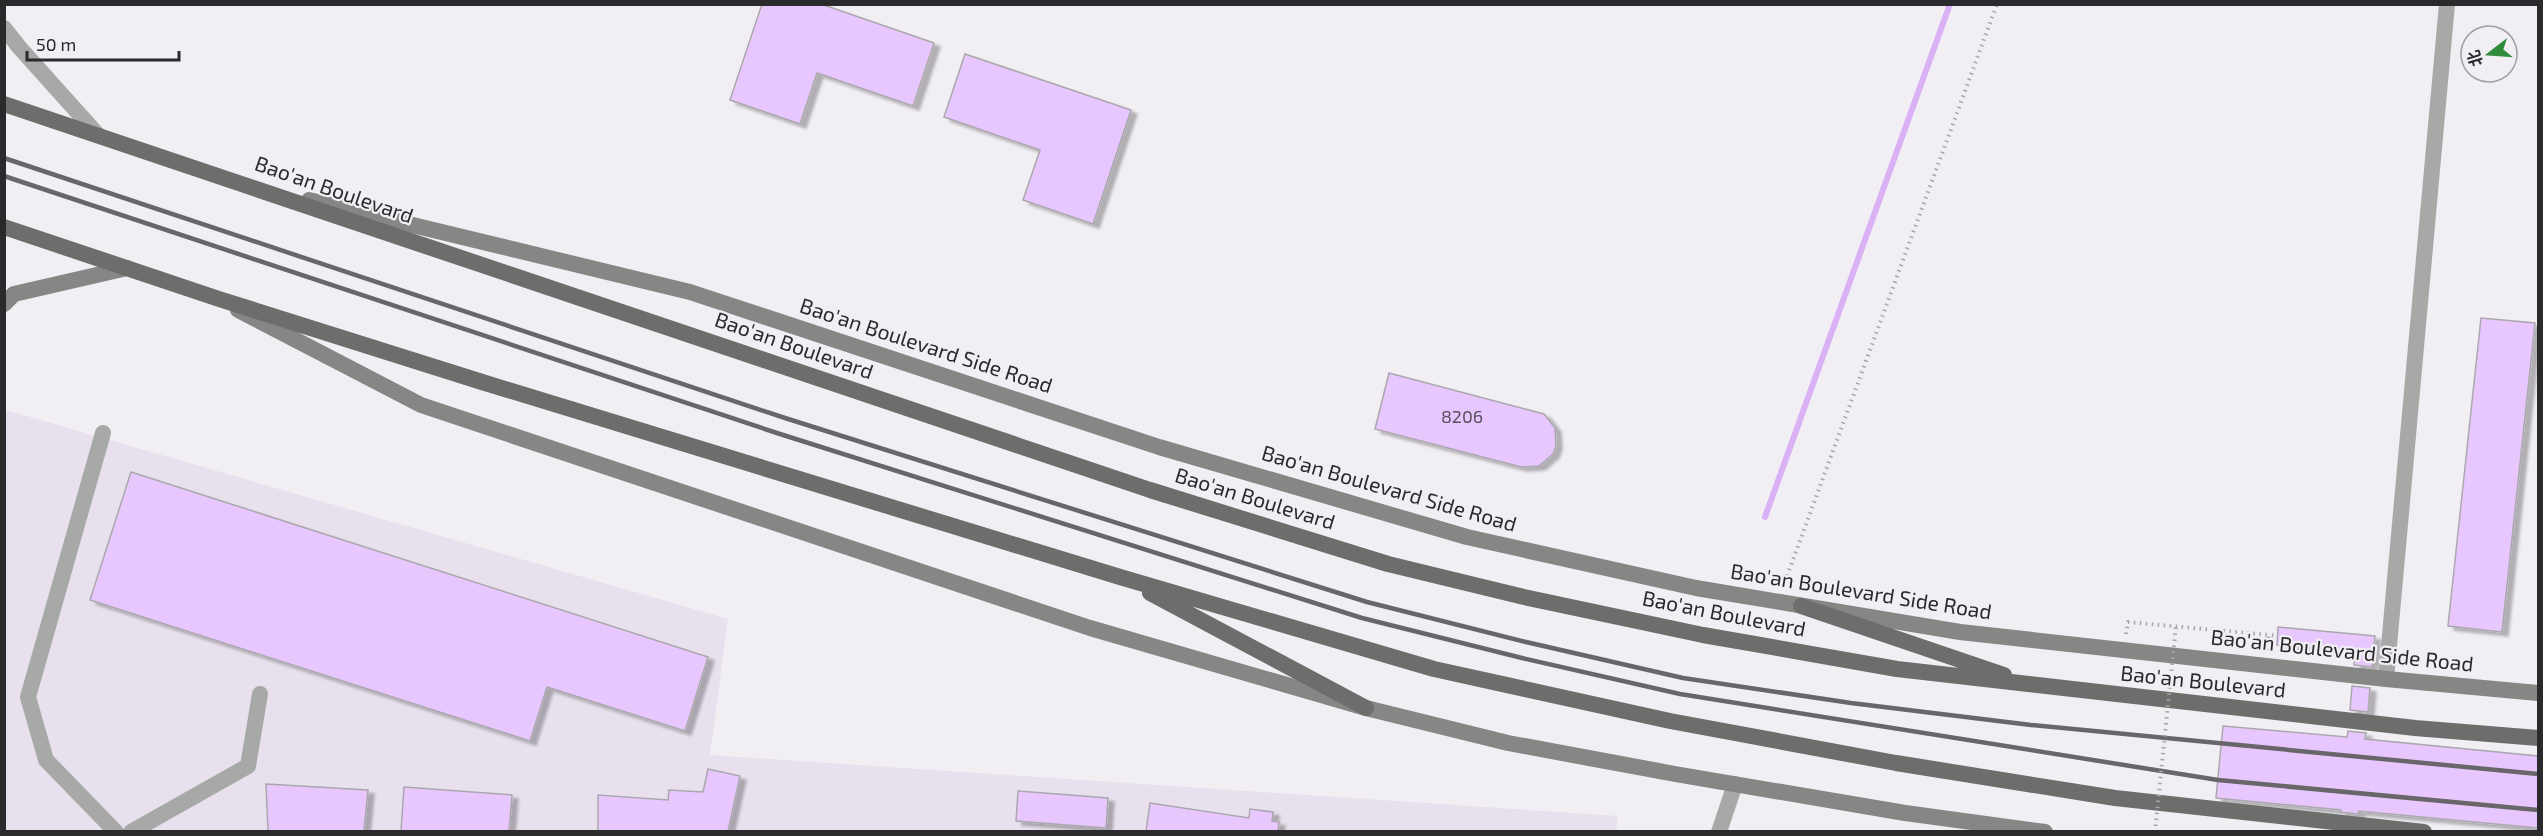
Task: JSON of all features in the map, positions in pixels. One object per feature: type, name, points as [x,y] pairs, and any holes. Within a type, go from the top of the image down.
[{"type":"main road","name":"Bao'an Boulevard","points":[[4,104],[1150,490],[1389,564],[1524,597],[1703,635],[1897,669],[2036,687],[2415,728],[2538,738]]},
{"type":"main road","name":"Bao'an Boulevard Side Road","points":[[257,188],[690,292],[1159,447],[1467,537],[1696,588],[1960,632],[2386,679],[2538,693]]},
{"type":"main road","points":[[4,227],[219,299],[1120,577],[1434,669],[1671,721],[1896,763],[2115,798],[2424,831]]},
{"type":"main road","points":[[4,304],[14,294],[127,268]]},
{"type":"main road","points":[[219,299],[421,405],[1090,628],[1366,708],[1508,743],[1905,813],[2045,831]]},
{"type":"main road","points":[[1120,577],[1366,708]]},
{"type":"main road","points":[[1801,606],[2036,687]]},
{"type":"street","points":[[2386,679],[2447,4]]},
{"type":"street","points":[[4,28],[19,48],[98,135]]},
{"type":"street","points":[[103,433],[28,697],[46,760],[116,831]]},
{"type":"street","points":[[131,831],[248,766],[260,694]]},
{"type":"street","points":[[1719,831],[1735,784]]},
{"type":"path","points":[[1782,589],[1997,4]]},
{"type":"path","points":[[2126,635],[2128,622],[2277,636]]},
{"type":"path","points":[[2155,831],[2176,626]]},
{"type":"path","points":[[2267,652],[2269,635]]},
{"type":"shaded area","points":[[6,410],[728,619],[710,755],[1618,816],[1616,832],[5,832]]},
{"type":"building","points":[[762,4],[821,4],[934,43],[913,106],[817,73],[800,124],[730,100]]},
{"type":"building","points":[[965,54],[1131,110],[1093,224],[1023,200],[1040,150],[944,117]]},
{"type":"building","points":[[2481,318],[2535,323],[2502,632],[2448,626]]},
{"type":"building","points":[[1389,373],[1544,414],[1555,428],[1556,446],[1553,454],[1539,466],[1521,467],[1375,429]]},
{"type":"building","points":[[131,472],[708,657],[685,731],[547,687],[530,741],[90,600]]},
{"type":"building","points":[[2278,627],[2375,636],[2372,667],[2354,665],[2355,652],[2277,645]]},
{"type":"building","points":[[2352,686],[2370,688],[2368,712],[2350,710]]},
{"type":"building","points":[[2223,726],[2347,737],[2348,731],[2366,733],[2365,739],[2538,756],[2538,828],[2359,811],[2358,814],[2340,812],[2341,810],[2216,798]]},
{"type":"building","points":[[708,769],[740,776],[728,831],[598,831],[598,795],[668,800],[669,790],[703,792]]},
{"type":"building","points":[[266,784],[368,790],[364,831],[268,831]]},
{"type":"building","points":[[404,787],[512,795],[509,831],[401,831]]},
{"type":"building","points":[[1018,791],[1108,798],[1106,828],[1016,821]]},
{"type":"building","points":[[1150,803],[1249,818],[1250,809],[1273,812],[1272,821],[1279,822],[1278,831],[1146,831]]},
{"type":"waterway","points":[[1765,517],[1950,4]]},
{"type":"railway","points":[[4,158],[785,418],[1367,602],[1526,642],[1683,678],[1851,703],[2031,725],[2538,774]]},
{"type":"railway","points":[[4,176],[780,434],[1362,618],[1680,694],[2218,780],[2538,810]]}]
